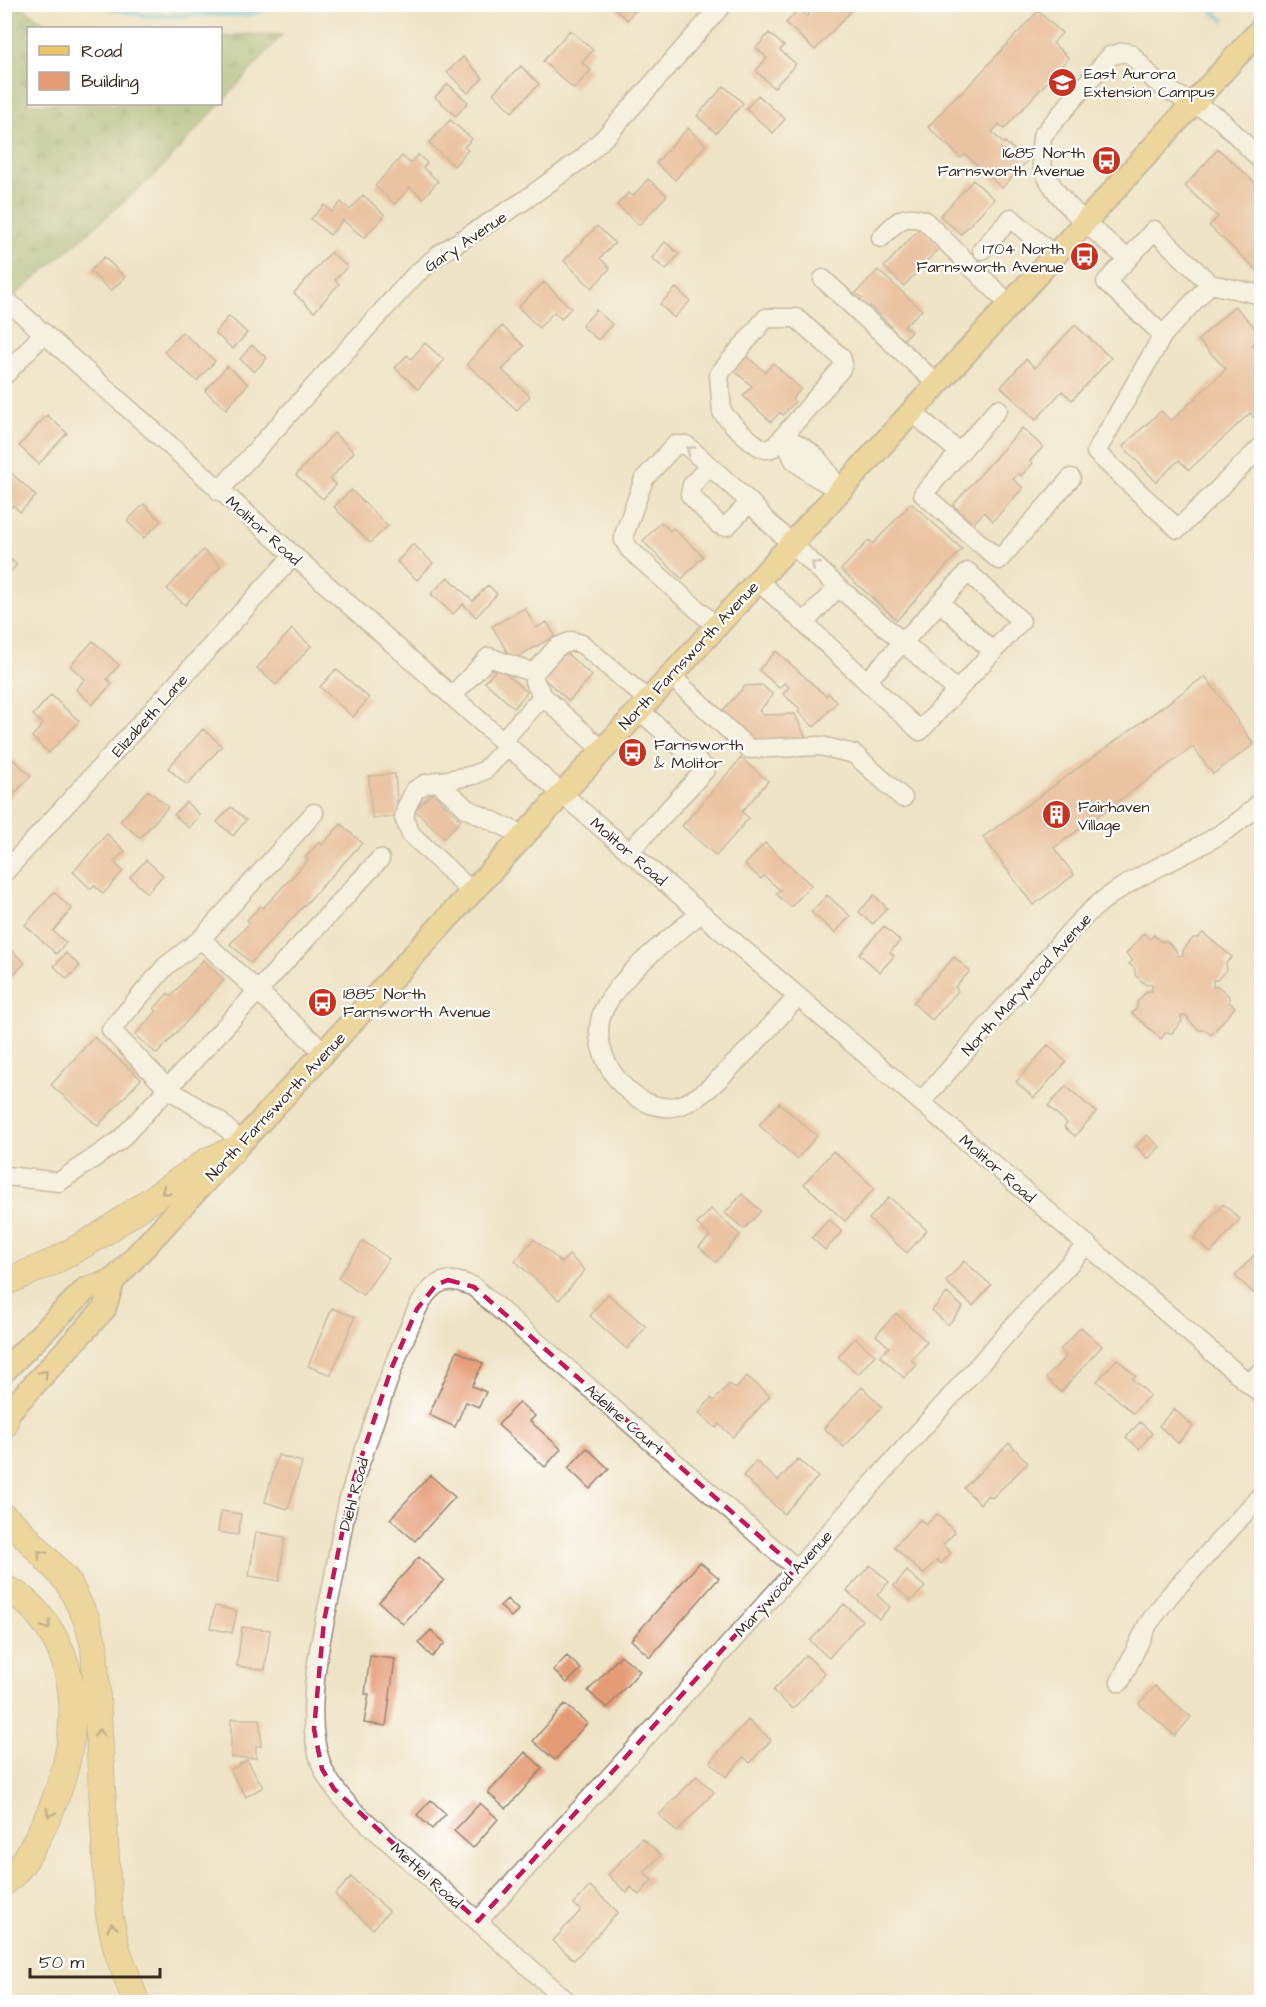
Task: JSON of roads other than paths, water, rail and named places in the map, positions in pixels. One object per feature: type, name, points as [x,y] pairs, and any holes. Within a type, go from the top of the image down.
[{"type":"highway","points":[[4,1283],[53,1262],[99,1236],[207,1161],[237,1146]]},
{"type":"highway","points":[[4,1497],[11,1522],[68,1582],[86,1618],[94,1645],[109,1914],[117,1950],[136,2002]]},
{"type":"highway","points":[[4,1588],[26,1601],[39,1614],[59,1644],[71,1689],[72,1708],[70,1749],[61,1787],[32,1850],[19,1869],[4,1883]]},
{"type":"main road","name":"North Farnsworth Avenue","points":[[5,1419],[104,1309],[113,1281],[601,749],[671,676],[1262,28]]},
{"type":"main road","name":"North Farnsworth Avenue","points":[[4,1371],[86,1290],[113,1281]]},
{"type":"street","name":"Gary Avenue","points":[[219,490],[415,275],[441,253],[522,202],[583,158],[608,134],[723,4]]},
{"type":"street","points":[[1128,259],[1060,196],[1042,165],[1040,147],[1042,136],[1110,56],[1124,52],[1131,54],[1155,81],[1166,89],[1219,118],[1262,161]]},
{"type":"street","points":[[881,238],[900,219],[914,217],[924,220],[1009,304]]},
{"type":"street","points":[[982,250],[1011,218],[1054,255]]},
{"type":"street","points":[[1162,335],[1106,282],[1154,230],[1210,284],[1262,295]]},
{"type":"street","points":[[823,279],[937,384]]},
{"type":"street","points":[[1210,284],[1162,335],[1096,452],[1178,529],[1262,446]]},
{"type":"street","name":"Molitor Road","points":[[4,298],[561,794],[1255,1390]]},
{"type":"street","points":[[766,318],[796,318],[841,357],[843,364],[783,437],[774,447],[768,450],[763,449],[722,412],[719,374],[766,318]]},
{"type":"street","points":[[4,376],[44,333]]},
{"type":"street","points":[[998,409],[923,494],[999,560],[1071,478]]},
{"type":"street","points":[[911,411],[960,453]]},
{"type":"street","points":[[783,437],[804,446],[821,462],[839,490]]},
{"type":"street","points":[[716,626],[629,549],[624,540],[641,483],[675,445],[686,445],[838,586],[957,691]]},
{"type":"street","points":[[709,466],[692,485],[690,495],[718,524],[727,526],[750,502]]},
{"type":"street","name":"Elizabeth Lane","points":[[4,873],[292,556]]},
{"type":"street","points":[[757,580],[920,731],[1021,621],[968,572],[867,681]]},
{"type":"street","points":[[804,623],[838,586]]},
{"type":"street","points":[[940,602],[993,652]]},
{"type":"street","points":[[601,749],[543,696],[534,681],[534,673],[556,647],[572,641],[582,644],[706,769],[629,852]]},
{"type":"street","points":[[452,696],[489,657],[534,673]]},
{"type":"street","points":[[671,676],[749,749],[821,746],[854,754],[903,798]]},
{"type":"street","points":[[472,892],[411,834],[404,818],[406,808],[415,790],[425,784],[474,775],[485,770],[543,696]]},
{"type":"street","points":[[437,781],[467,809],[523,835]]},
{"type":"street","name":"North Marywood Avenue","points":[[921,1102],[1072,930],[1100,903],[1127,884],[1209,840],[1235,823],[1262,800]]},
{"type":"street","points":[[237,1146],[219,1121],[167,1088],[111,1030],[166,966],[201,939],[314,813]]},
{"type":"street","points":[[6,1176],[59,1182],[120,1140],[380,859]]},
{"type":"street","points":[[700,914],[663,942],[615,990],[602,1012],[598,1035],[600,1052],[611,1071],[637,1098],[653,1107],[670,1108],[685,1104],[699,1096],[759,1040],[797,997]]},
{"type":"street","points":[[201,939],[324,1052]]},
{"type":"street","name":"Marywood Avenue","points":[[478,1921],[1087,1244]]},
{"type":"street","name":"Adeline Court","points":[[448,1280],[474,1287],[796,1568]]},
{"type":"street","name":"Diehl Road","points":[[314,1729],[315,1682],[324,1621],[352,1485],[392,1367],[417,1309],[436,1285],[448,1280]]},
{"type":"street","points":[[1255,1390],[1262,1370]]},
{"type":"street","points":[[1120,1682],[1148,1624],[1170,1595],[1262,1494]]},
{"type":"street","name":"Mettel Road","points":[[314,1729],[322,1769],[334,1789],[353,1810],[568,2002]]},
{"type":"waterway","points":[[92,4],[143,15],[171,16],[247,15],[284,4]]},
{"type":"waterway","points":[[1205,4],[1223,20]]},
{"type":"place","name":"East Aurora Extension Campus","points":[[1063,82]]},
{"type":"place","name":"1685 North Farnsworth Avenue","points":[[1106,161]]},
{"type":"place","name":"1704 North Farnsworth Avenue","points":[[1085,257]]},
{"type":"place","name":"Farnsworth & Molitor","points":[[633,753]]},
{"type":"place","name":"Fairhaven Village","points":[[1057,815]]},
{"type":"place","name":"1885 North Farnsworth Avenue","points":[[322,1002]]}]
